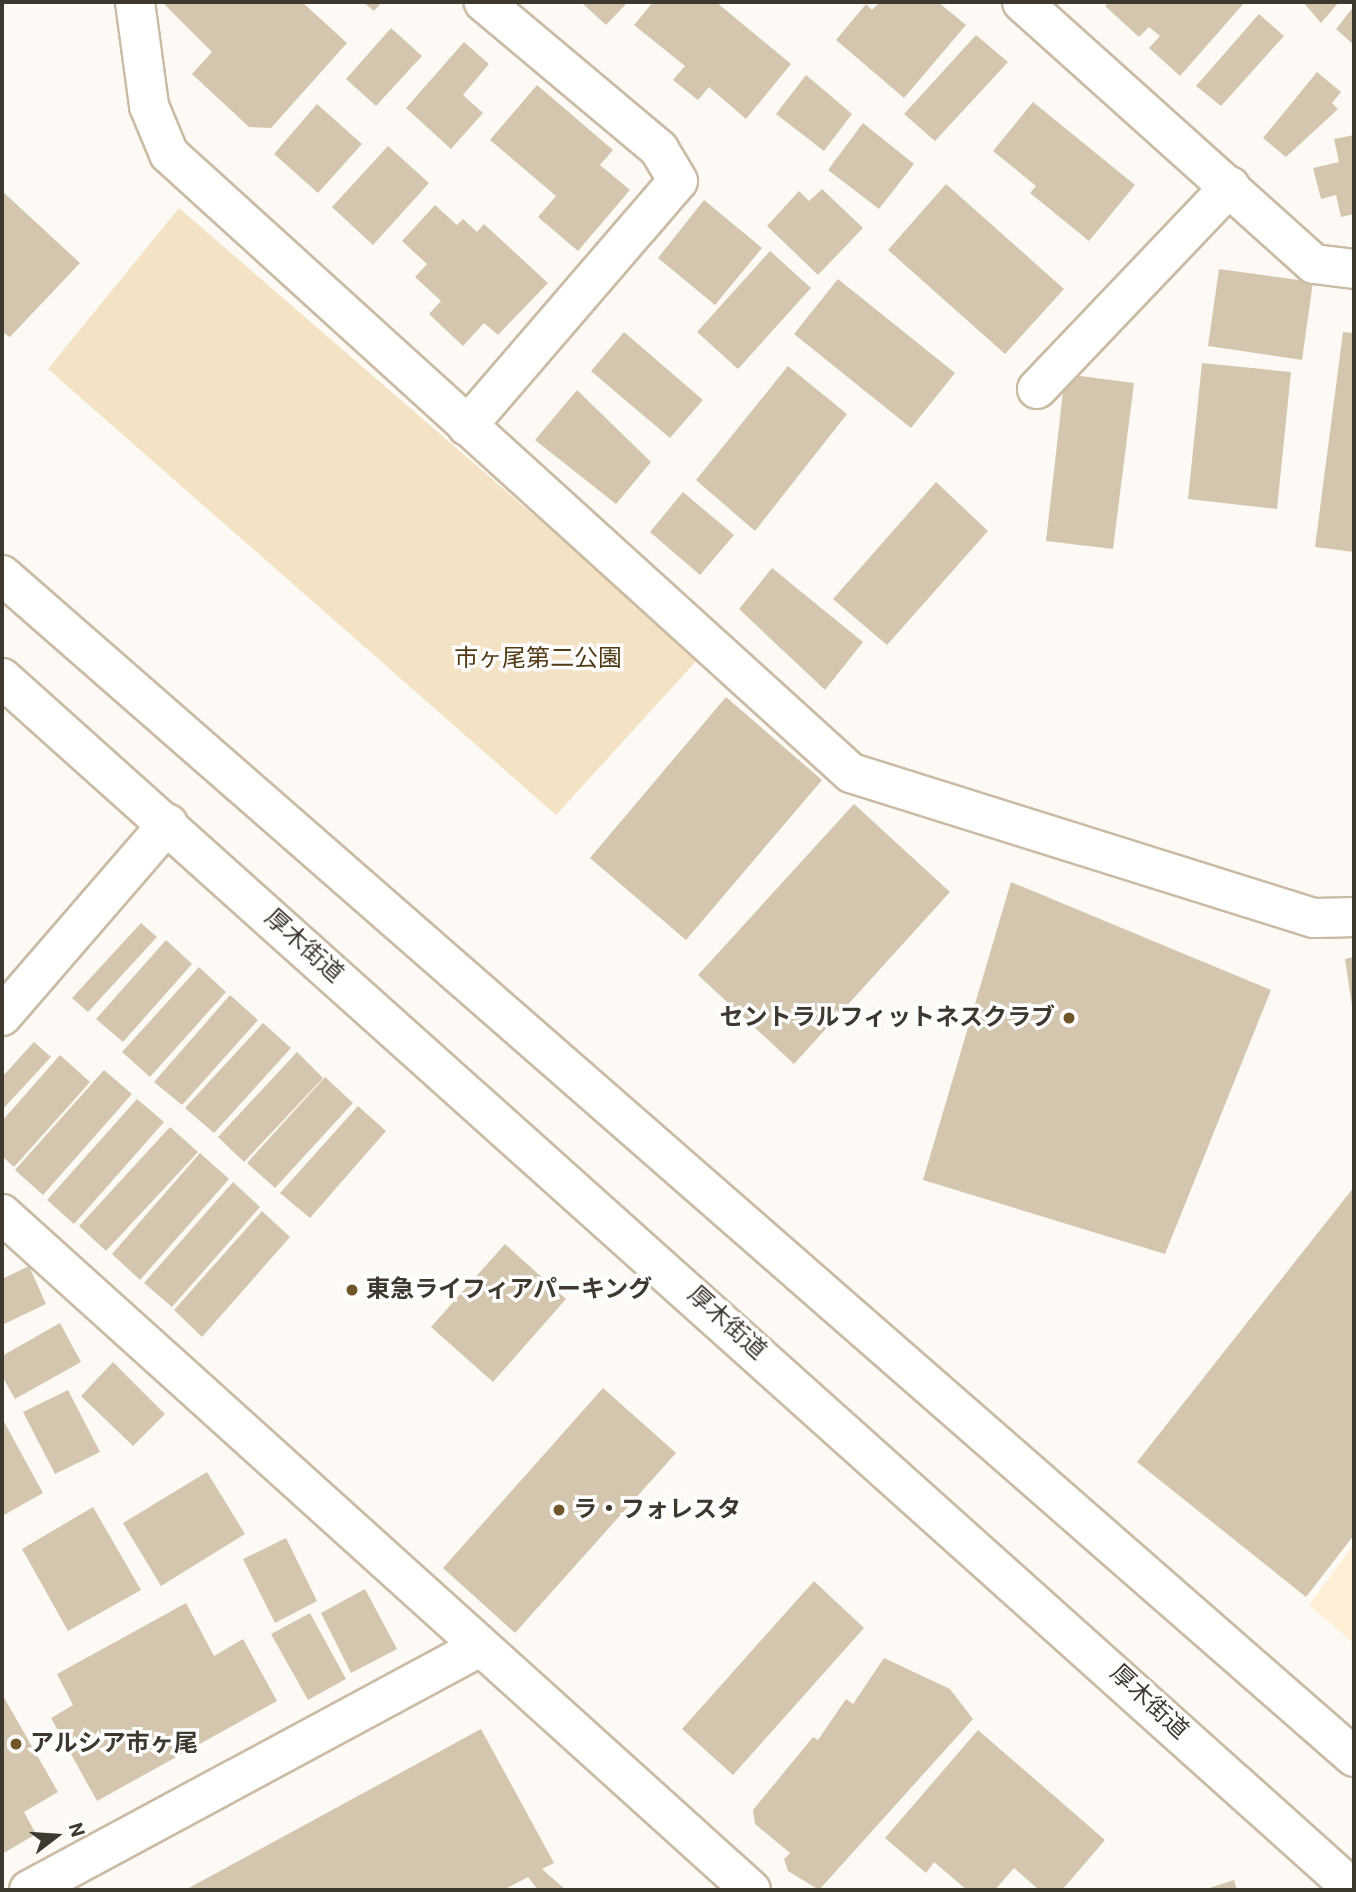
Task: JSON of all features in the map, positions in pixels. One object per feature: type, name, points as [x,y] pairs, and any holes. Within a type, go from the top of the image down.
[{"type":"main road","points":[[135,2],[149,106],[169,154],[851,773],[1314,918],[1354,917]]},
{"type":"main road","points":[[467,426],[678,181],[659,149],[484,2]]},
{"type":"main road","points":[[1041,8],[1314,264],[1354,269]]},
{"type":"main road","points":[[1037,389],[1230,186]]},
{"type":"main road","points":[[2,575],[1354,1758]]},
{"type":"main road","name":"厚木街道","points":[[2,678],[1354,1890]]},
{"type":"main road","points":[[2,1016],[168,824]]},
{"type":"main road","points":[[2,1214],[751,1890]]},
{"type":"main road","points":[[29,1890],[480,1647]]},
{"type":"shaded area","points":[[1354,1544],[1354,1644],[1309,1605]]},
{"type":"green space","name":"市ヶ尾第二公園","points":[[179,208],[699,658],[556,815],[48,369]]},
{"type":"building","points":[[162,2],[302,2],[347,43],[271,128],[249,127],[192,74],[212,52]]},
{"type":"building","points":[[363,2],[382,2],[374,11]]},
{"type":"building","points":[[581,2],[628,2],[606,25]]},
{"type":"building","points":[[653,2],[716,2],[791,64],[746,119],[709,87],[698,100],[673,80],[685,66],[634,25]]},
{"type":"building","points":[[880,2],[938,2],[966,25],[904,98],[836,40],[866,4],[872,10]]},
{"type":"building","points":[[1109,2],[1245,2],[1180,76],[1149,48],[1160,36],[1149,27],[1139,37],[1105,6]]},
{"type":"building","points":[[1303,2],[1339,2],[1321,23]]},
{"type":"building","points":[[1354,6],[1354,45],[1336,29]]},
{"type":"building","points":[[1259,14],[1284,36],[1221,106],[1196,86]]},
{"type":"building","points":[[391,28],[422,56],[376,106],[346,79]]},
{"type":"building","points":[[976,35],[1008,62],[935,141],[904,114]]},
{"type":"building","points":[[464,42],[489,64],[463,95],[483,113],[451,149],[406,108]]},
{"type":"building","points":[[1317,72],[1341,92],[1332,103],[1338,109],[1286,157],[1263,138]]},
{"type":"building","points":[[806,75],[852,114],[824,151],[776,114]]},
{"type":"building","points":[[537,85],[613,150],[600,165],[630,190],[578,251],[538,217],[556,196],[490,140]]},
{"type":"building","points":[[1033,102],[1135,185],[1089,241],[1030,193],[1036,186],[993,151]]},
{"type":"building","points":[[317,104],[362,144],[318,193],[274,154]]},
{"type":"building","points":[[863,123],[914,164],[879,209],[828,170]]},
{"type":"building","points":[[1354,135],[1354,214],[1341,217],[1336,195],[1321,199],[1313,168],[1339,162],[1334,139]]},
{"type":"building","points":[[388,146],[429,183],[373,245],[332,207]]},
{"type":"building","points":[[946,184],[1064,289],[1005,354],[888,250]]},
{"type":"building","points":[[822,189],[863,228],[818,275],[767,226],[799,191],[809,201]]},
{"type":"building","points":[[2,191],[80,263],[10,337],[2,332]]},
{"type":"building","points":[[704,200],[762,248],[715,305],[658,258]]},
{"type":"building","points":[[435,205],[457,225],[463,219],[477,232],[484,224],[548,283],[498,335],[484,323],[463,346],[429,314],[441,301],[415,277],[427,264],[402,241]]},
{"type":"building","points":[[770,251],[811,288],[738,369],[697,332]]},
{"type":"building","points":[[1219,269],[1313,282],[1302,360],[1208,346]]},
{"type":"building","points":[[838,279],[955,373],[911,428],[794,334]]},
{"type":"building","points":[[624,332],[703,400],[670,438],[591,371]]},
{"type":"building","points":[[1343,332],[1354,333],[1354,552],[1315,547]]},
{"type":"building","points":[[1202,363],[1291,372],[1277,509],[1188,499]]},
{"type":"building","points":[[788,366],[847,414],[755,531],[696,480]]},
{"type":"building","points":[[1065,374],[1134,383],[1113,549],[1046,541]]},
{"type":"building","points":[[577,390],[651,462],[616,504],[535,440]]},
{"type":"building","points":[[936,482],[988,531],[887,645],[833,599]]},
{"type":"building","points":[[683,492],[734,535],[700,575],[650,532]]},
{"type":"building","points":[[772,568],[863,642],[825,690],[739,609]]},
{"type":"building","points":[[726,697],[822,780],[686,940],[590,858]]},
{"type":"building","points":[[854,804],[950,892],[794,1064],[698,975]]},
{"type":"building","points":[[1011,882],[1271,990],[1165,1254],[923,1180]]},
{"type":"building","points":[[141,923],[157,937],[88,1012],[72,998]]},
{"type":"building","points":[[166,940],[192,964],[123,1042],[96,1019]]},
{"type":"building","points":[[1354,957],[1354,1012],[1353,1012],[1345,959]]},
{"type":"building","points":[[199,967],[226,992],[150,1077],[122,1052]]},
{"type":"building","points":[[230,995],[258,1020],[182,1105],[154,1082]]},
{"type":"building","points":[[263,1023],[291,1048],[214,1133],[185,1108]]},
{"type":"building","points":[[34,1042],[51,1057],[2,1110],[2,1077]]},
{"type":"building","points":[[297,1052],[323,1078],[244,1162],[218,1137]]},
{"type":"building","points":[[60,1055],[90,1082],[14,1167],[2,1156],[2,1121]]},
{"type":"building","points":[[104,1070],[132,1094],[43,1195],[15,1170]]},
{"type":"building","points":[[325,1077],[353,1103],[275,1188],[247,1163]]},
{"type":"building","points":[[137,1099],[164,1122],[74,1224],[47,1200]]},
{"type":"building","points":[[358,1106],[386,1131],[310,1218],[280,1193]]},
{"type":"building","points":[[170,1127],[198,1152],[106,1251],[79,1226]]},
{"type":"building","points":[[200,1153],[229,1179],[140,1280],[112,1254]]},
{"type":"building","points":[[233,1182],[260,1207],[172,1307],[144,1283]]},
{"type":"building","points":[[1354,1187],[1354,1535],[1306,1597],[1137,1462]]},
{"type":"building","points":[[262,1211],[290,1237],[202,1337],[174,1310]]},
{"type":"building","points":[[505,1244],[566,1299],[493,1382],[431,1327]]},
{"type":"building","points":[[29,1266],[46,1304],[2,1325],[2,1279]]},
{"type":"building","points":[[60,1323],[81,1362],[15,1399],[2,1376],[2,1356]]},
{"type":"building","points":[[113,1362],[165,1414],[133,1446],[81,1396]]},
{"type":"building","name":"ラ・フォレスタ","points":[[603,1388],[676,1453],[515,1633],[443,1568]]},
{"type":"building","points":[[68,1390],[100,1452],[55,1474],[23,1412]]},
{"type":"building","points":[[2,1418],[43,1493],[2,1516]]},
{"type":"building","points":[[207,1472],[245,1534],[161,1586],[123,1523]]},
{"type":"building","points":[[93,1507],[141,1590],[68,1631],[22,1549]]},
{"type":"building","points":[[286,1538],[317,1601],[275,1623],[243,1559]]},
{"type":"building","points":[[814,1581],[864,1628],[733,1775],[682,1729]]},
{"type":"building","points":[[365,1589],[397,1649],[351,1673],[321,1613]]},
{"type":"building","points":[[186,1603],[214,1656],[243,1639],[277,1701],[97,1801],[51,1718],[73,1705],[57,1674]]},
{"type":"building","points":[[310,1613],[346,1679],[308,1700],[271,1634]]},
{"type":"building","points":[[884,1658],[950,1689],[973,1719],[819,1890],[788,1871],[784,1859],[790,1853],[755,1824],[753,1810],[813,1737],[818,1740],[846,1699],[853,1704]]},
{"type":"building","name":"アルシア市ヶ尾","points":[[2,1694],[58,1792],[24,1812],[36,1834],[2,1854]]},
{"type":"building","points":[[481,1729],[554,1863],[542,1869],[566,1890],[538,1890],[528,1877],[503,1890],[185,1890]]},
{"type":"building","points":[[978,1730],[1105,1840],[1062,1890],[1039,1890],[1014,1868],[995,1890],[967,1890],[934,1862],[926,1873],[885,1838]]},
{"type":"building","points":[[1234,1880],[1237,1890],[1203,1890]]},
{"type":"place","name":"セントラルフィットネスクラブ","points":[[1069,1018]]},
{"type":"place","name":"東急ライフィアパーキング","points":[[352,1290]]},
{"type":"place","name":"ラ・フォレスタ","points":[[559,1510]]},
{"type":"place","name":"アルシア市ヶ尾","points":[[16,1744]]}]
